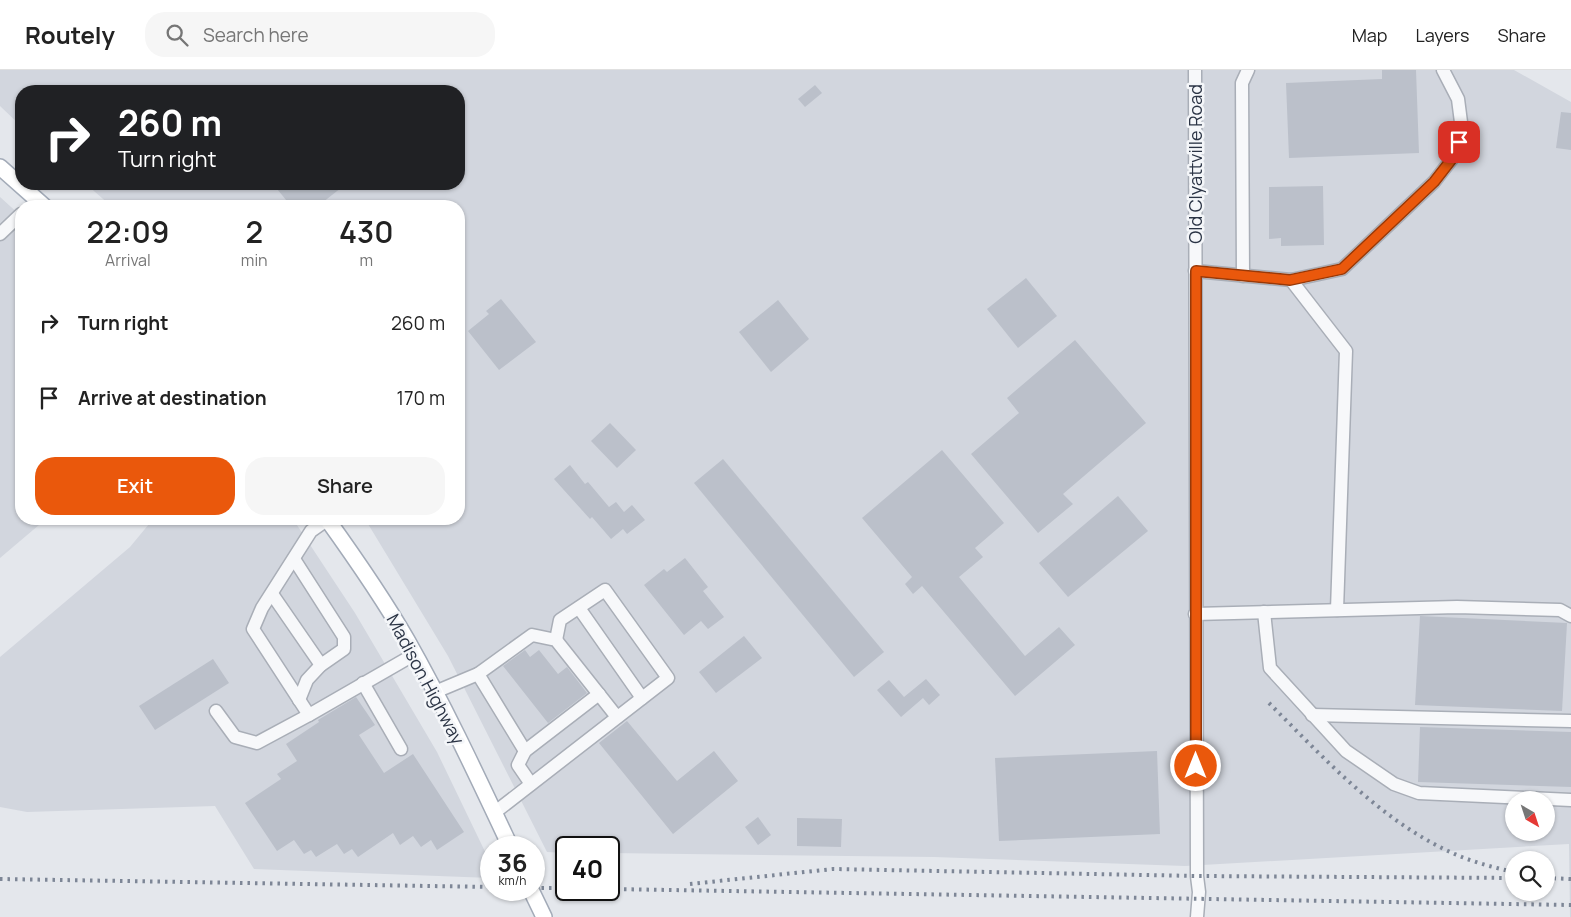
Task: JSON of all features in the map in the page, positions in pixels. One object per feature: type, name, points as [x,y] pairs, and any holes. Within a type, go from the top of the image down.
[{"type":"main road","points":[[0,167],[15,182]]},
{"type":"main road","points":[[23,190],[33,200]]},
{"type":"main road","name":"Madison Highway","points":[[332,525],[385,604],[415,654],[505,836]]},
{"type":"main road","points":[[536,901],[544,917]]},
{"type":"street","name":"Old Clyattville Road","points":[[1196,70],[1195,614],[1197,876],[1199,892],[1197,917]]},
{"type":"street","points":[[1243,276],[1242,83],[1248,70]]},
{"type":"street","points":[[1196,271],[1290,280],[1342,269],[1434,182],[1455,155],[1462,130],[1458,99],[1442,70]]},
{"type":"street","points":[[0,234],[15,220]]},
{"type":"street","points":[[1290,280],[1346,351],[1337,610]]},
{"type":"street","points":[[309,715],[253,628],[262,608],[311,531],[320,525]]},
{"type":"street","points":[[294,558],[344,636],[344,649],[321,666],[307,680],[299,700]]},
{"type":"street","points":[[494,812],[668,678],[605,590],[560,620],[556,640]]},
{"type":"street","points":[[272,594],[321,666]]},
{"type":"street","points":[[1195,614],[1475,607],[1560,610],[1571,616]]},
{"type":"street","points":[[579,608],[642,698]]},
{"type":"street","points":[[1264,612],[1270,668],[1346,751],[1394,784],[1419,793],[1571,800]]},
{"type":"street","points":[[435,692],[478,674],[532,635],[556,640],[617,717]]},
{"type":"street","points":[[216,711],[236,737],[257,743],[415,654]]},
{"type":"street","points":[[478,674],[525,751]]},
{"type":"street","points":[[363,683],[401,749]]},
{"type":"street","points":[[531,784],[518,765],[525,751],[599,694]]},
{"type":"street","points":[[1312,715],[1571,721]]},
{"type":"shaded area","points":[[0,70],[1514,70],[1571,102],[1571,917],[1569,844],[1185,866],[934,857],[620,853],[620,836],[555,836],[555,852],[547,852],[545,836],[539,836],[448,656],[369,525],[465,525],[465,200],[104,200],[93,190],[465,190],[465,85],[15,85],[15,120],[0,106]]},
{"type":"shaded area","points":[[0,197],[15,211],[15,525],[39,525],[0,558]]},
{"type":"shaded area","points":[[148,525],[297,525],[355,613],[437,752],[480,841],[480,878],[254,869],[215,806],[27,812],[0,807],[0,657],[130,547]]},
{"type":"building","points":[[1382,70],[1416,70],[1419,153],[1289,158],[1286,83],[1382,79]]},
{"type":"building","points":[[815,85],[822,93],[805,107],[798,99]]},
{"type":"building","points":[[1561,112],[1571,113],[1571,150],[1556,148]]},
{"type":"building","points":[[1323,186],[1324,245],[1281,246],[1281,238],[1269,239],[1269,187]]},
{"type":"building","points":[[278,190],[338,190],[326,200],[286,200]]},
{"type":"building","points":[[1026,278],[1057,316],[1018,348],[987,309]]},
{"type":"building","points":[[501,299],[536,342],[499,370],[468,331],[489,314],[486,311]]},
{"type":"building","points":[[778,300],[809,339],[771,372],[739,332]]},
{"type":"building","points":[[1075,340],[1146,423],[1063,494],[1073,504],[1038,533],[971,454],[1019,413],[1007,398]]},
{"type":"building","points":[[610,423],[636,450],[617,468],[591,441]]},
{"type":"building","points":[[942,450],[1004,523],[975,548],[983,557],[959,577],[1025,656],[1059,627],[1075,645],[1015,696],[922,586],[913,594],[905,584],[912,577],[862,518]]},
{"type":"building","points":[[723,459],[884,652],[854,677],[694,483]]},
{"type":"building","points":[[570,465],[585,484],[588,482],[609,507],[616,502],[624,512],[632,505],[645,520],[627,534],[623,529],[611,539],[554,479]]},
{"type":"building","points":[[1118,496],[1148,531],[1068,597],[1039,563]]},
{"type":"building","points":[[685,558],[708,587],[703,591],[724,617],[708,629],[701,621],[684,635],[644,585],[664,569],[667,572]]},
{"type":"building","points":[[1420,616],[1567,623],[1562,711],[1415,705]]},
{"type":"building","points":[[744,636],[762,658],[716,693],[699,672]]},
{"type":"building","points":[[525,650],[530,657],[539,650],[558,674],[567,667],[587,693],[548,723],[503,666]]},
{"type":"building","points":[[213,659],[229,683],[155,730],[139,706]]},
{"type":"building","points":[[926,679],[940,695],[929,705],[923,698],[901,717],[877,690],[889,680],[904,697]]},
{"type":"building","points":[[356,697],[375,725],[359,735],[384,773],[413,754],[464,832],[437,850],[431,840],[421,847],[413,836],[400,845],[393,833],[358,857],[352,849],[344,854],[337,844],[316,857],[311,850],[304,854],[294,840],[277,851],[245,803],[281,779],[277,774],[297,761],[286,744],[319,722],[318,720]]},
{"type":"building","points":[[627,721],[677,781],[714,751],[738,781],[673,834],[599,743]]},
{"type":"building","points":[[1420,727],[1571,732],[1571,787],[1418,782]]},
{"type":"building","points":[[1157,751],[1160,834],[999,841],[995,758]]},
{"type":"building","points":[[758,817],[771,835],[758,845],[745,827]]},
{"type":"building","points":[[797,818],[842,819],[841,847],[797,846]]},
{"type":"railway","points":[[1269,703],[1352,785],[1398,822],[1456,855],[1505,870]]},
{"type":"railway","points":[[690,884],[833,869],[1197,876],[1505,878]]},
{"type":"railway","points":[[1555,878],[1571,879]]},
{"type":"railway","points":[[0,879],[480,887]]},
{"type":"railway","points":[[545,888],[555,888]]},
{"type":"railway","points":[[620,889],[1571,905]]},
{"type":"route","points":[[1196,766],[1196,271],[1290,280],[1342,269],[1434,182],[1455,155],[1459,142]]}]
